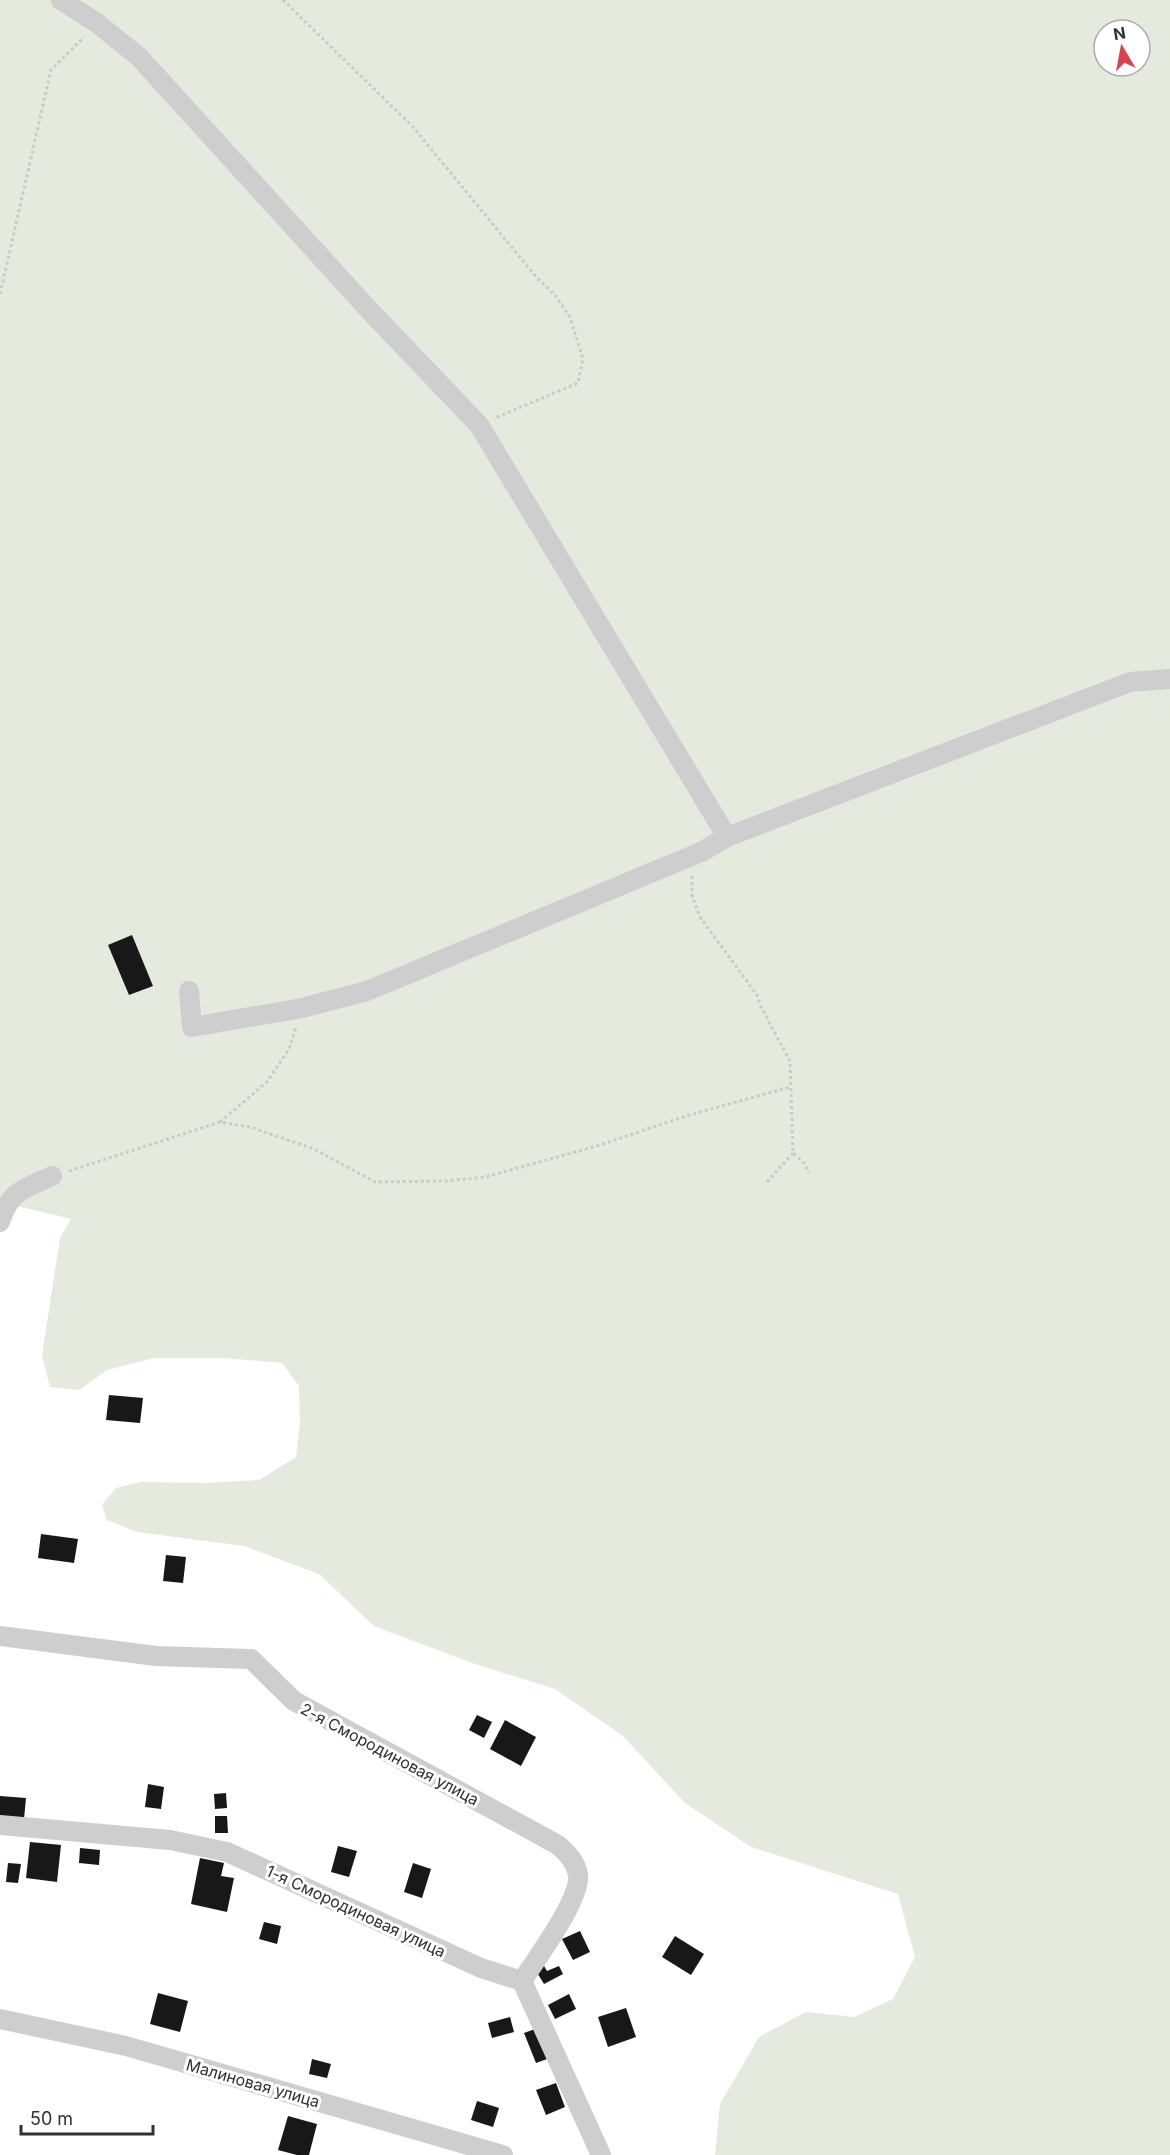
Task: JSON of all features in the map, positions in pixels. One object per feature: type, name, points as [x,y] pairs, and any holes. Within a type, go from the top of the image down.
[{"type":"street","points":[[61,0],[97,23],[139,57],[370,311],[479,425],[727,837]]},
{"type":"street","points":[[189,992],[192,1027],[302,1008],[368,991],[701,852],[727,837],[1130,682],[1170,679]]},
{"type":"street","points":[[0,1222],[5,1204],[19,1191],[52,1176]]},
{"type":"street","name":"2-я Смородиновая улица","points":[[0,1636],[156,1656],[252,1659],[294,1701],[558,1845],[573,1860],[578,1877],[574,1899],[522,1981]]},
{"type":"street","name":"1-я Смородиновая улица","points":[[0,1825],[170,1840],[227,1852],[481,1968],[522,1981]]},
{"type":"street","points":[[522,1981],[601,2155]]},
{"type":"street","name":"Малиновая улица","points":[[0,2019],[126,2046],[503,2155]]},
{"type":"path","points":[[283,0],[413,127],[537,278],[554,294],[570,317],[583,359],[578,383],[479,425]]},
{"type":"path","points":[[0,294],[51,70],[97,23]]},
{"type":"path","points":[[691,855],[692,896],[700,917],[757,995],[790,1061],[793,1153],[767,1182]]},
{"type":"path","points":[[52,1176],[220,1122],[267,1082],[289,1048],[292,1037]]},
{"type":"path","points":[[220,1122],[250,1127],[314,1149],[375,1182],[446,1181],[484,1177],[597,1146],[686,1116],[790,1087]]},
{"type":"path","points":[[793,1153],[804,1162],[809,1173]]},
{"type":"shaded area","points":[[0,0],[1170,0],[1170,2155],[715,2155],[720,2104],[759,2037],[806,2012],[854,2017],[893,1999],[915,1957],[898,1894],[751,1847],[685,1803],[623,1736],[555,1689],[472,1663],[374,1626],[319,1574],[244,1546],[137,1532],[107,1520],[102,1505],[116,1488],[141,1482],[206,1483],[259,1480],[296,1457],[300,1423],[299,1386],[282,1363],[224,1358],[154,1358],[107,1370],[79,1390],[50,1387],[42,1355],[60,1238],[71,1219],[0,1202]]},
{"type":"building","points":[[132,935],[153,986],[129,995],[108,945]]},
{"type":"building","points":[[109,1395],[143,1398],[140,1423],[106,1420]]},
{"type":"building","points":[[41,1534],[78,1539],[74,1563],[38,1558]]},
{"type":"building","points":[[166,1555],[186,1557],[183,1583],[163,1581]]},
{"type":"building","points":[[477,1715],[492,1722],[484,1738],[469,1730]]},
{"type":"building","points":[[505,1720],[536,1737],[521,1766],[490,1749]]},
{"type":"building","points":[[148,1784],[164,1787],[161,1809],[145,1807]]},
{"type":"building","points":[[226,1793],[227,1808],[215,1809],[214,1794]]},
{"type":"building","points":[[0,1796],[26,1798],[24,1819],[0,1817]]},
{"type":"building","points":[[215,1816],[227,1816],[228,1833],[215,1833]]},
{"type":"building","points":[[30,1842],[61,1845],[57,1882],[26,1878]]},
{"type":"building","points":[[338,1846],[357,1851],[349,1877],[331,1872]]},
{"type":"building","points":[[80,1848],[100,1850],[99,1865],[79,1863]]},
{"type":"building","points":[[200,1858],[224,1863],[221,1876],[234,1878],[227,1912],[191,1904]]},
{"type":"building","points":[[8,1863],[21,1864],[18,1883],[6,1882]]},
{"type":"building","points":[[413,1863],[431,1869],[422,1898],[404,1892]]},
{"type":"building","points":[[264,1922],[281,1926],[277,1944],[259,1939]]},
{"type":"building","points":[[580,1931],[590,1952],[573,1960],[562,1939]]},
{"type":"building","points":[[675,1936],[704,1954],[691,1975],[662,1957]]},
{"type":"building","points":[[544,1966],[547,1971],[559,1966],[563,1974],[544,1984],[536,1971]]},
{"type":"building","points":[[158,1993],[188,2001],[180,2032],[150,2024]]},
{"type":"building","points":[[569,1994],[576,2009],[555,2019],[548,2005]]},
{"type":"building","points":[[626,2008],[636,2037],[608,2047],[598,2017]]},
{"type":"building","points":[[510,2017],[514,2032],[492,2038],[488,2023]]},
{"type":"building","points":[[535,2029],[547,2059],[536,2063],[524,2033]]},
{"type":"building","points":[[312,2059],[331,2064],[327,2078],[309,2074]]},
{"type":"building","points":[[556,2083],[565,2107],[546,2115],[536,2090]]},
{"type":"building","points":[[477,2101],[499,2108],[493,2127],[471,2120]]},
{"type":"building","points":[[288,2116],[317,2124],[309,2155],[297,2155],[278,2150]]}]
